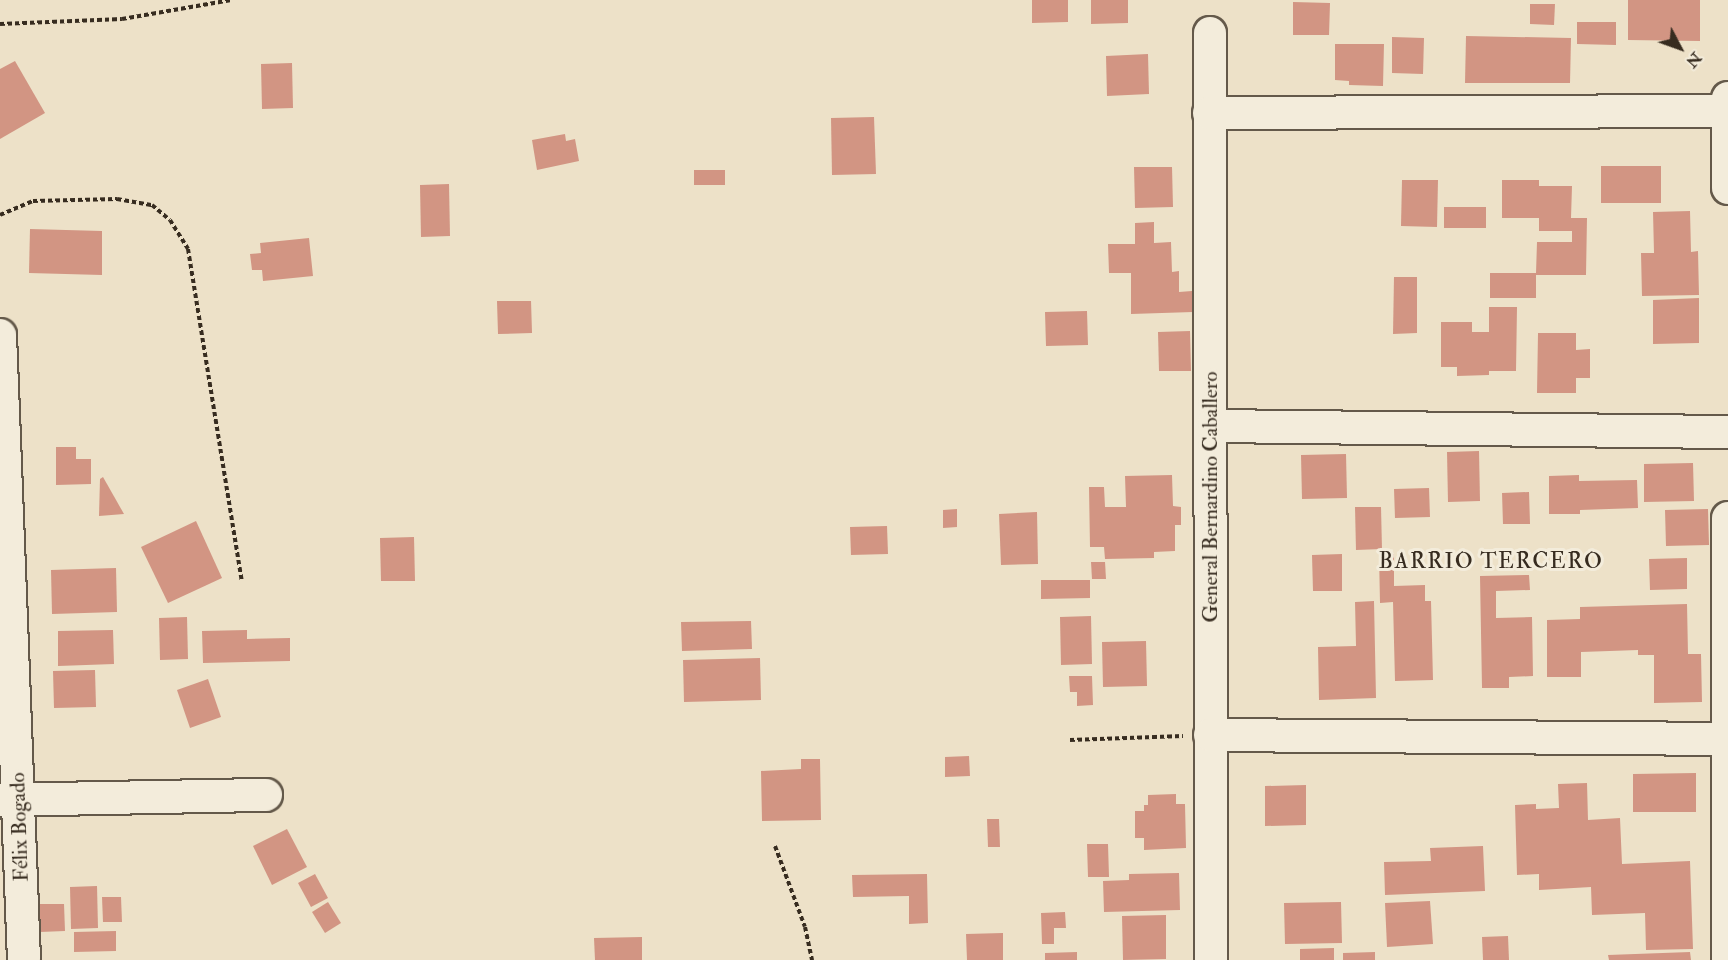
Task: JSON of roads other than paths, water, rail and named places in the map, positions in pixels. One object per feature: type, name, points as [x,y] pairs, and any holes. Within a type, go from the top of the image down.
[{"type":"street","name":"General Bernardino Caballero","points":[[1210,33],[1211,960]]},
{"type":"street","points":[[1209,113],[1727,105],[1728,188]]},
{"type":"street","name":"Félix Bogado","points":[[0,335],[10,800],[24,960]]},
{"type":"street","points":[[1212,426],[1728,432]]},
{"type":"street","points":[[1728,518],[1728,960]]},
{"type":"street","points":[[1210,735],[1728,739]]},
{"type":"street","points":[[10,800],[266,795]]},
{"type":"district","name":"BARRIO TERCERO","points":[[1491,562]]}]
